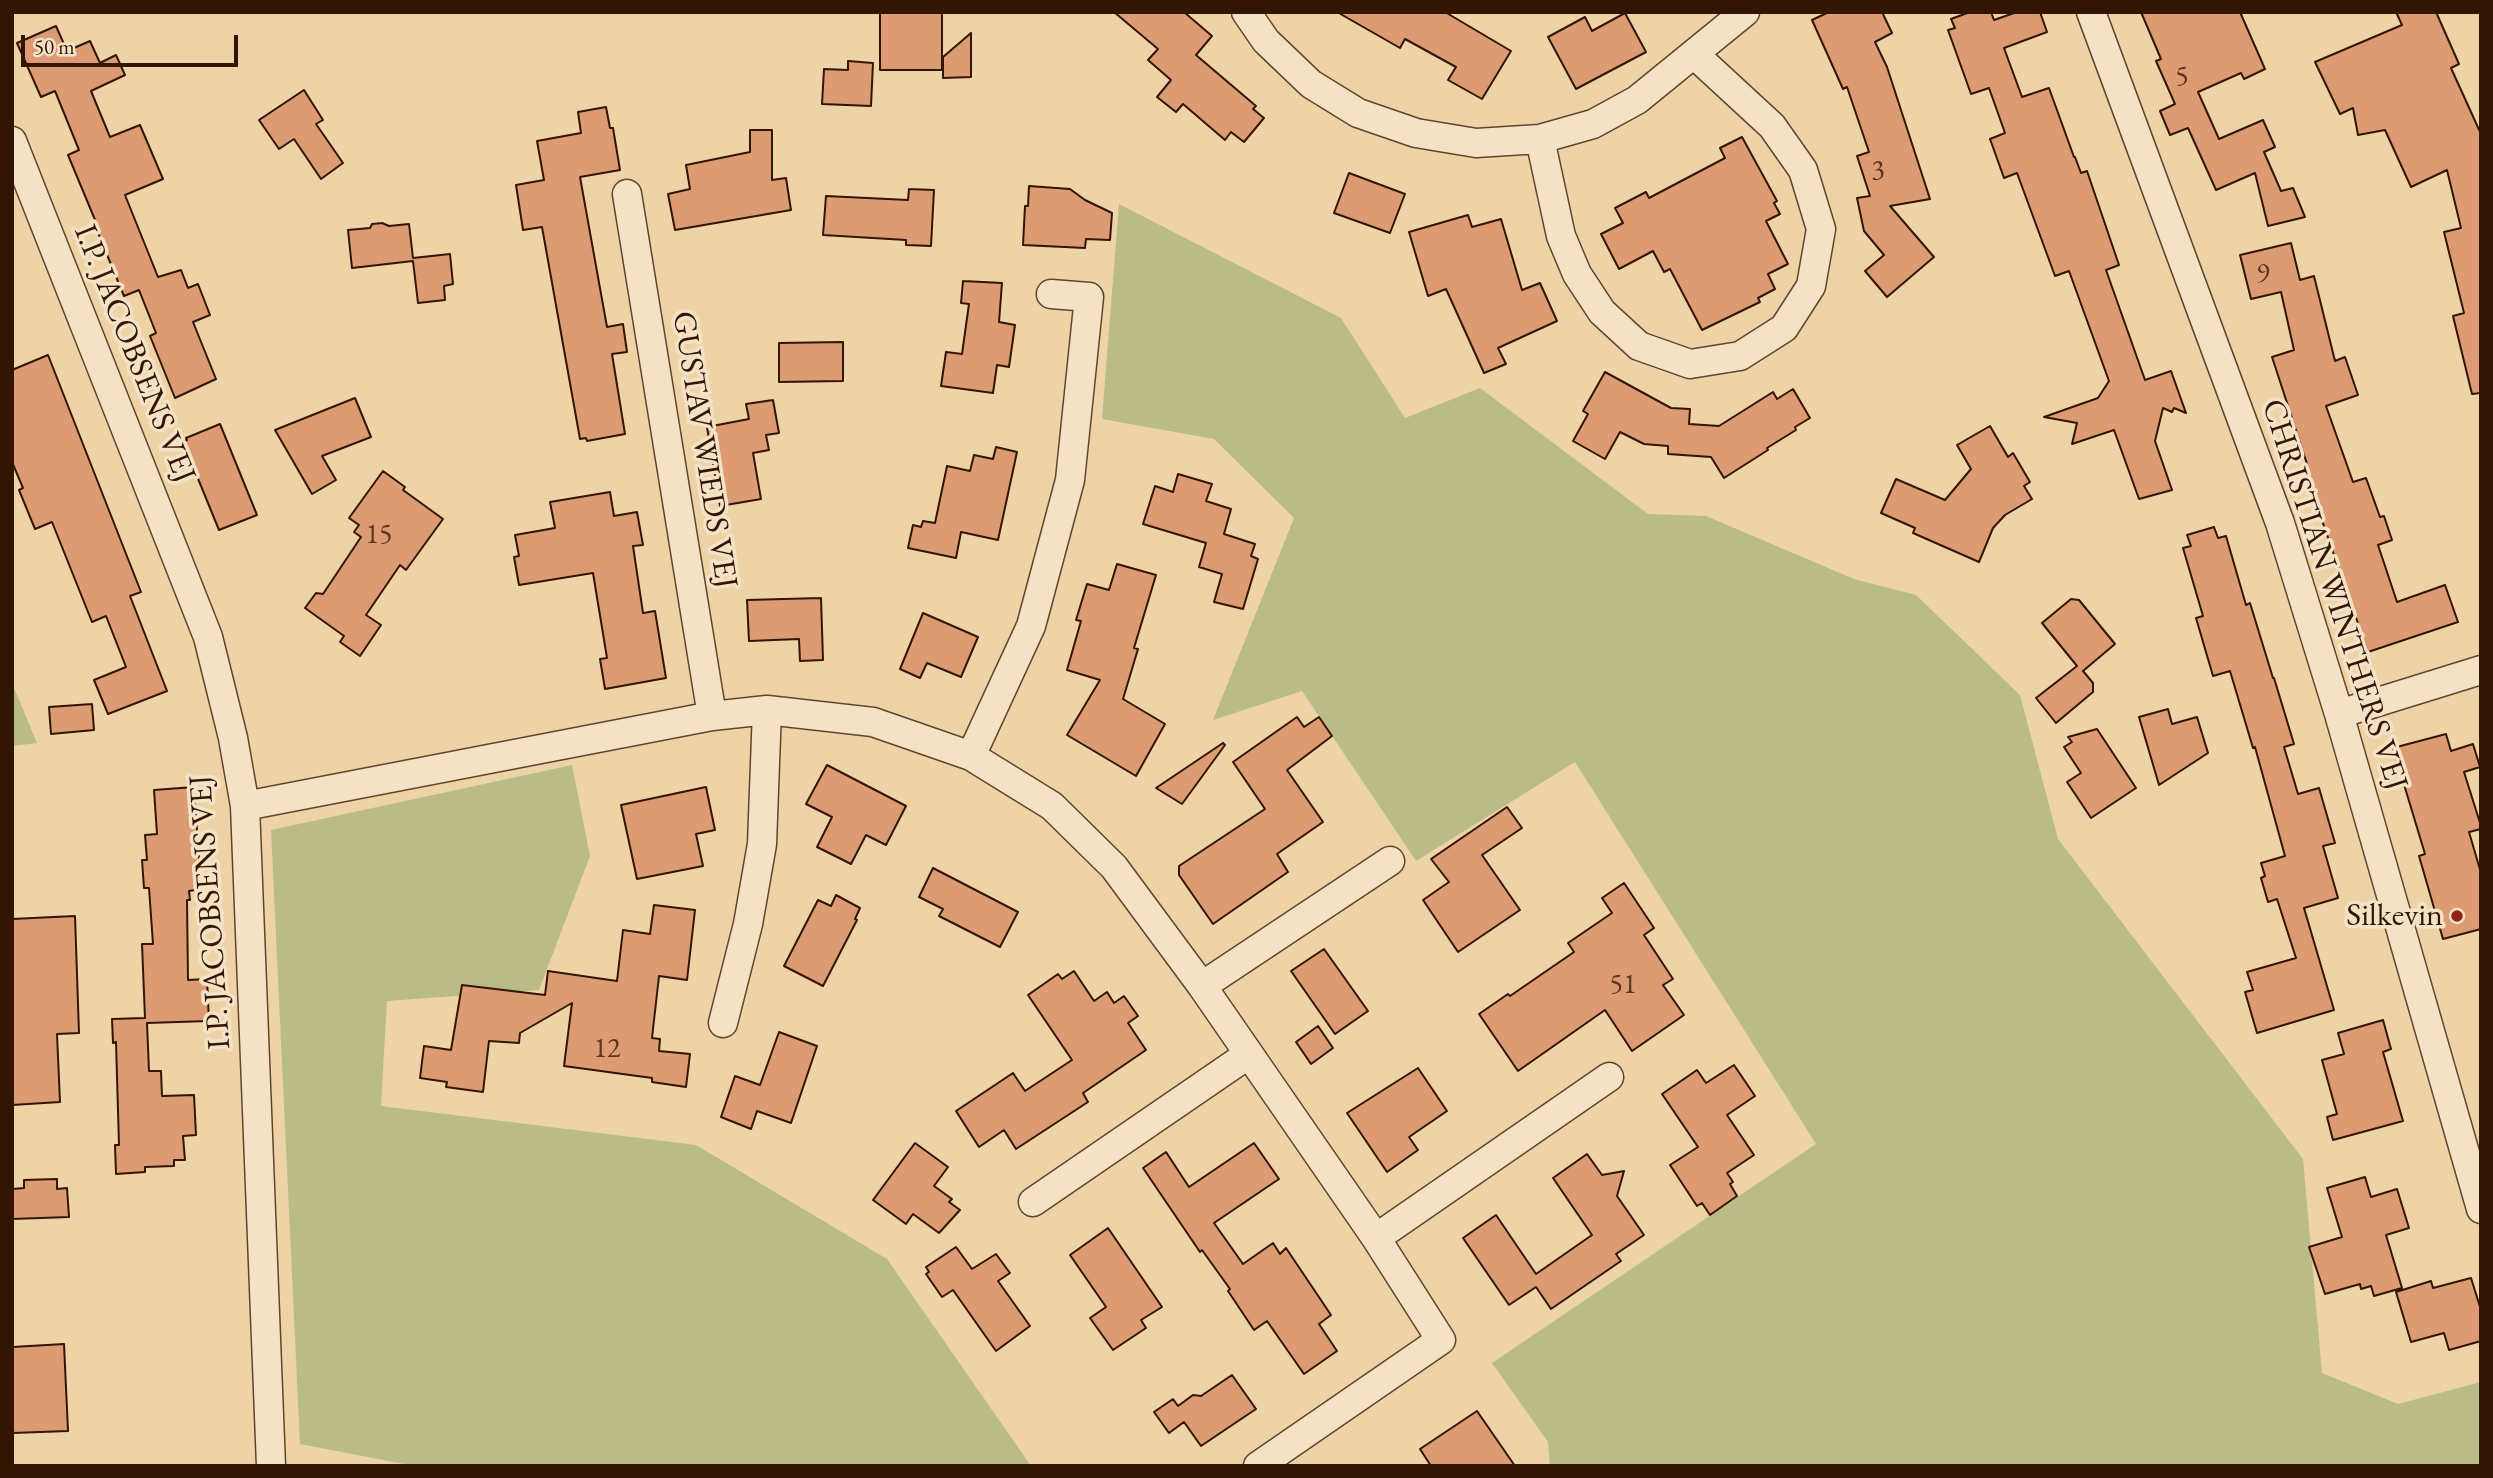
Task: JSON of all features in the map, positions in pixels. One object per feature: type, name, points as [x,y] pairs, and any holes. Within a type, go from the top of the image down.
[{"type":"street","points":[[1246,12],[1266,41],[1311,83],[1358,113],[1416,133],[1476,143],[1540,139],[1593,124],[1637,100],[1745,12]]},
{"type":"street","name":"CHRISTIAN WINTHERS VEJ","points":[[2091,12],[2280,523],[2339,714],[2481,1209]]},
{"type":"street","points":[[1540,139],[1561,236],[1577,274],[1602,312],[1639,346],[1690,364],[1740,356],[1784,328],[1811,286],[1822,229],[1803,170],[1772,127],[1695,55]]},
{"type":"street","name":"I.P. JACOBSENS VEJ","points":[[12,141],[208,637],[233,738],[245,806],[271,1466]]},
{"type":"street","name":"GUSTAV WIEDS VEJ","points":[[627,194],[712,716]]},
{"type":"street","points":[[971,756],[1031,626],[1070,480],[1089,297],[1051,294]]},
{"type":"street","points":[[2339,714],[2481,670]]},
{"type":"street","points":[[245,806],[712,716],[767,710],[873,722],[971,756],[1052,806],[1114,867],[1202,986],[1376,1238],[1441,1339],[1258,1466]]},
{"type":"street","points":[[723,1023],[748,924],[762,844],[767,710]]},
{"type":"street","points":[[1202,986],[1390,861]]},
{"type":"street","points":[[1033,1202],[1249,1054]]},
{"type":"street","points":[[1376,1238],[1609,1077]]},
{"type":"green space","points":[[1119,204],[1341,318],[1405,418],[1480,388],[1648,514],[1706,516],[1854,579],[1916,595],[2020,695],[2058,839],[2303,1159],[2322,1373],[2398,1404],[2481,1382],[2481,1466],[1550,1466],[1548,1442],[1492,1363],[1816,1144],[1575,762],[1416,861],[1302,691],[1213,720],[1294,518],[1214,439],[1102,419]]},
{"type":"green space","points":[[12,683],[37,743],[12,746]]},
{"type":"green space","points":[[572,765],[590,856],[539,990],[387,1001],[381,1106],[696,1145],[887,1259],[1031,1466],[415,1466],[300,1444],[271,830]]},
{"type":"building","points":[[880,12],[942,12],[942,70],[880,70]]},
{"type":"building","points":[[1114,12],[1184,12],[1212,36],[1196,55],[1256,106],[1253,109],[1264,118],[1244,142],[1231,132],[1225,140],[1183,104],[1176,112],[1157,97],[1171,80],[1148,60],[1158,49]]},
{"type":"building","points":[[1337,12],[1445,12],[1511,51],[1482,99],[1448,80],[1456,67],[1405,39],[1400,48]]},
{"type":"building","points":[[1829,12],[1882,12],[1892,33],[1875,42],[1887,67],[1930,199],[1890,206],[1934,257],[1887,297],[1865,271],[1884,255],[1864,231],[1857,198],[1870,196],[1857,156],[1869,152],[1847,87],[1843,89],[1812,20]]},
{"type":"building","points":[[1970,12],[1991,12],[1994,20],[2017,12],[2040,12],[2047,32],[2004,48],[2022,97],[2049,88],[2081,173],[2087,171],[2119,265],[2106,270],[2145,380],[2171,371],[2186,413],[2174,408],[2172,412],[2163,408],[2155,441],[2172,490],[2139,499],[2114,430],[2072,444],[2077,423],[2044,417],[2098,398],[2109,381],[2069,271],[2055,276],[2017,173],[2004,178],[1990,139],[2005,133],[1989,88],[1971,94],[1948,30],[1955,28],[1951,19]]},
{"type":"building","points":[[2141,12],[2240,12],[2265,69],[2244,79],[2241,73],[2198,92],[2219,139],[2263,120],[2275,147],[2264,152],[2281,191],[2293,188],[2305,217],[2268,226],[2255,173],[2216,190],[2188,128],[2170,135],[2160,111],[2175,104],[2156,61],[2161,59]]},
{"type":"building","points":[[2396,12],[2436,12],[2459,64],[2451,68],[2481,134],[2481,393],[2472,394],[2453,316],[2464,313],[2444,232],[2461,228],[2447,170],[2411,187],[2385,130],[2358,135],[2353,108],[2340,114],[2315,62],[2402,25]]},
{"type":"building","points":[[1625,13],[1646,52],[1576,89],[1548,37],[1585,17],[1592,31]]},
{"type":"building","points":[[56,26],[67,51],[90,41],[100,63],[116,55],[125,75],[91,91],[110,137],[140,125],[163,179],[125,195],[158,277],[181,270],[188,288],[198,284],[210,315],[193,322],[216,379],[175,398],[150,336],[156,333],[139,290],[124,296],[96,228],[98,227],[68,155],[79,150],[55,91],[41,97],[17,43]]},
{"type":"building","points":[[971,33],[971,77],[943,78],[943,57]]},
{"type":"building","points":[[848,61],[873,63],[871,106],[822,104],[824,69],[848,70]]},
{"type":"building","points":[[304,90],[323,120],[316,124],[343,163],[321,179],[294,139],[279,149],[259,120]]},
{"type":"building","points":[[606,107],[610,128],[613,128],[620,170],[580,177],[607,327],[623,324],[627,352],[612,354],[625,434],[587,441],[586,438],[580,439],[542,227],[523,230],[516,185],[544,180],[537,141],[581,133],[578,112]]},
{"type":"building","points":[[750,130],[772,130],[772,180],[786,178],[791,210],[675,230],[668,194],[690,189],[686,165],[750,152]]},
{"type":"building","points":[[1742,137],[1777,201],[1774,203],[1780,214],[1766,221],[1788,264],[1768,274],[1775,289],[1758,298],[1760,302],[1702,330],[1670,269],[1664,272],[1653,251],[1619,269],[1601,234],[1623,223],[1615,208],[1646,192],[1649,198],[1725,158],[1720,148]]},
{"type":"building","points":[[1349,173],[1405,194],[1390,233],[1334,213]]},
{"type":"building","points":[[1029,186],[1070,189],[1085,200],[1112,213],[1110,240],[1086,239],[1085,248],[1023,245]]},
{"type":"building","points":[[909,189],[934,190],[931,246],[906,245],[906,240],[823,235],[826,196],[908,200]]},
{"type":"building","points":[[1468,215],[1472,227],[1501,219],[1522,290],[1540,283],[1557,321],[1498,348],[1506,364],[1484,373],[1446,289],[1428,296],[1409,232]]},
{"type":"building","points":[[382,223],[389,226],[409,224],[413,258],[450,254],[453,284],[444,286],[445,300],[418,303],[413,261],[352,268],[348,230],[370,228],[372,224]]},
{"type":"building","points":[[2291,243],[2300,280],[2314,276],[2335,361],[2345,357],[2358,395],[2326,406],[2353,482],[2366,478],[2380,517],[2384,516],[2392,540],[2378,545],[2397,602],[2445,585],[2458,622],[2368,652],[2304,469],[2308,467],[2272,357],[2294,350],[2281,292],[2251,299],[2240,255]]},
{"type":"building","points":[[963,281],[1002,283],[999,322],[1015,325],[1009,367],[997,365],[993,393],[941,386],[946,352],[962,354],[969,304],[961,303]]},
{"type":"building","points":[[843,342],[843,381],[779,382],[779,343]]},
{"type":"building","points":[[48,355],[141,592],[130,596],[167,691],[108,714],[94,680],[126,667],[106,616],[92,622],[52,522],[35,529],[19,490],[23,488],[12,462],[12,370]]},
{"type":"building","points":[[1605,372],[1671,408],[1690,409],[1689,424],[1719,426],[1773,392],[1777,399],[1793,389],[1810,418],[1767,448],[1768,450],[1724,478],[1711,457],[1668,454],[1668,446],[1644,444],[1620,432],[1605,459],[1573,441],[1588,414],[1583,411]]},
{"type":"building","points":[[355,398],[371,437],[322,456],[336,480],[312,494],[275,430]]},
{"type":"building","points":[[773,400],[779,433],[766,435],[769,450],[753,453],[761,499],[720,506],[707,427],[749,419],[746,404]]},
{"type":"building","points":[[220,424],[257,515],[219,530],[183,442],[186,438]]},
{"type":"building","points":[[1990,426],[2008,457],[2013,453],[2030,482],[2024,486],[2032,499],[2005,515],[1993,528],[1979,562],[1913,533],[1915,528],[1881,513],[1896,479],[1945,500],[1971,469],[1957,445]]},
{"type":"building","points":[[996,447],[1017,452],[998,540],[961,532],[956,558],[908,548],[913,525],[921,527],[923,521],[935,523],[947,466],[970,471],[974,455],[993,459]]},
{"type":"building","points":[[383,471],[405,487],[403,490],[443,519],[406,570],[400,565],[366,615],[381,625],[360,656],[340,642],[344,636],[305,608],[316,593],[323,594],[361,537],[354,532],[359,525],[349,518]]},
{"type":"building","points":[[1178,474],[1212,484],[1206,501],[1231,509],[1224,534],[1255,544],[1251,556],[1258,559],[1243,609],[1214,602],[1222,574],[1199,567],[1206,543],[1143,524],[1155,486],[1173,492]]},
{"type":"building","points":[[610,492],[614,516],[637,512],[643,545],[633,546],[643,613],[655,611],[666,678],[605,689],[600,659],[607,658],[593,573],[519,585],[514,557],[519,556],[515,535],[555,528],[550,502]]},
{"type":"building","points":[[2214,527],[2218,538],[2226,536],[2246,605],[2250,603],[2274,678],[2294,744],[2284,747],[2298,794],[2319,788],[2335,843],[2323,846],[2338,898],[2304,908],[2334,1010],[2257,1033],[2245,992],[2253,990],[2247,972],[2296,958],[2277,899],[2268,902],[2261,878],[2265,876],[2261,863],[2285,856],[2255,747],[2253,748],[2230,671],[2213,676],[2196,618],[2203,616],[2183,548],[2191,546],[2187,535]]},
{"type":"building","points":[[1117,564],[1156,575],[1134,648],[1138,649],[1123,699],[1165,724],[1136,776],[1067,735],[1100,680],[1067,670],[1081,621],[1076,620],[1087,584],[1109,590]]},
{"type":"building","points":[[821,598],[823,660],[800,661],[799,639],[749,641],[747,600]]},
{"type":"building","points":[[2071,599],[2079,600],[2115,644],[2083,671],[2093,683],[2093,692],[2056,723],[2036,698],[2077,666],[2042,623]]},
{"type":"building","points":[[923,613],[978,637],[961,677],[927,663],[920,678],[900,669]]},
{"type":"building","points":[[92,704],[94,730],[51,734],[49,707]]},
{"type":"building","points":[[2168,709],[2172,724],[2197,717],[2208,753],[2159,785],[2139,717]]},
{"type":"building","points":[[1297,717],[1304,727],[1319,717],[1332,736],[1287,770],[1323,822],[1277,854],[1288,872],[1213,924],[1179,875],[1179,866],[1265,809],[1233,762]]},
{"type":"building","points":[[2097,729],[2136,788],[2091,818],[2067,782],[2081,773],[2064,747],[2072,742],[2068,737]]},
{"type":"building","points":[[2446,734],[2451,751],[2473,744],[2480,767],[2464,772],[2481,826],[2481,829],[2469,832],[2481,873],[2481,929],[2443,939],[2419,856],[2425,854],[2393,748]]},
{"type":"building","points":[[1223,743],[1225,745],[1182,804],[1156,788]]},
{"type":"building","points":[[827,765],[906,806],[886,845],[866,835],[851,864],[817,847],[832,817],[806,804]]},
{"type":"building","points":[[194,787],[201,889],[189,891],[190,900],[187,900],[188,980],[207,979],[209,1021],[147,1023],[149,1071],[161,1071],[162,1096],[194,1095],[196,1135],[183,1136],[185,1160],[174,1160],[174,1166],[145,1167],[145,1172],[116,1174],[115,1145],[119,1145],[116,1042],[113,1043],[112,1019],[145,1018],[142,944],[153,944],[149,888],[144,888],[142,860],[147,860],[145,835],[157,834],[154,790]]},
{"type":"building","points":[[706,787],[715,830],[696,834],[703,866],[637,879],[621,805]]},
{"type":"building","points":[[1507,807],[1522,828],[1482,855],[1520,910],[1458,952],[1423,900],[1449,882],[1431,859]]},
{"type":"building","points":[[933,868],[1018,912],[1000,947],[939,916],[943,909],[919,897]]},
{"type":"building","points":[[1624,883],[1654,928],[1644,935],[1673,979],[1663,985],[1684,1015],[1632,1051],[1605,1010],[1518,1071],[1479,1014],[1574,952],[1568,943],[1612,913],[1602,898]]},
{"type":"building","points":[[836,895],[860,908],[855,919],[857,920],[823,986],[784,966],[818,900],[831,906]]},
{"type":"building","points":[[654,905],[695,910],[687,980],[659,976],[652,1038],[660,1039],[659,1051],[690,1054],[686,1087],[652,1082],[652,1078],[564,1066],[572,1003],[520,1033],[519,1043],[489,1041],[483,1092],[446,1087],[447,1082],[420,1078],[424,1046],[451,1050],[462,985],[545,995],[548,971],[617,981],[623,930],[650,934]]},
{"type":"building","points":[[75,916],[79,1033],[57,1034],[60,1102],[12,1105],[12,919]]},
{"type":"building","points":[[1324,949],[1368,1011],[1335,1034],[1291,971]]},
{"type":"building","points":[[1074,971],[1094,1001],[1107,992],[1114,1003],[1124,996],[1138,1016],[1128,1023],[1146,1050],[1083,1093],[1088,1102],[1016,1149],[1004,1130],[979,1147],[956,1111],[1013,1073],[1025,1091],[1072,1060],[1028,995],[1058,974],[1062,979]]},
{"type":"building","points":[[2383,1020],[2391,1049],[2383,1052],[2403,1121],[2333,1140],[2327,1117],[2337,1114],[2322,1060],[2344,1054],[2338,1033]]},
{"type":"building","points":[[1318,1026],[1333,1048],[1311,1064],[1296,1042]]},
{"type":"building","points":[[779,1032],[817,1046],[791,1123],[757,1111],[751,1129],[721,1117],[735,1076],[760,1085]]},
{"type":"building","points":[[1734,1065],[1755,1096],[1727,1115],[1754,1155],[1727,1173],[1737,1196],[1710,1215],[1702,1203],[1697,1206],[1670,1165],[1698,1147],[1662,1094],[1697,1070],[1706,1083]]},
{"type":"building","points":[[1418,1068],[1447,1111],[1409,1137],[1418,1150],[1387,1172],[1347,1113]]},
{"type":"building","points":[[915,1143],[948,1167],[934,1186],[952,1199],[949,1202],[960,1210],[939,1233],[913,1214],[906,1224],[873,1200]]},
{"type":"building","points":[[1254,1143],[1279,1179],[1214,1223],[1243,1264],[1273,1243],[1280,1254],[1286,1248],[1331,1315],[1319,1324],[1337,1351],[1304,1374],[1267,1321],[1254,1330],[1228,1291],[1230,1289],[1202,1250],[1200,1252],[1143,1168],[1166,1152],[1189,1187]]},
{"type":"building","points":[[1587,1154],[1602,1175],[1624,1171],[1617,1196],[1644,1235],[1616,1254],[1621,1261],[1551,1309],[1536,1287],[1509,1305],[1463,1238],[1496,1215],[1536,1274],[1592,1235],[1553,1178]]},
{"type":"building","points":[[2365,1177],[2371,1197],[2397,1189],[2409,1228],[2386,1235],[2402,1288],[2374,1296],[2371,1286],[2361,1289],[2360,1284],[2325,1294],[2309,1247],[2342,1237],[2327,1188]]},
{"type":"building","points":[[57,1179],[57,1189],[67,1188],[69,1217],[12,1219],[12,1189],[24,1188],[24,1180]]},
{"type":"building","points":[[1108,1228],[1162,1307],[1141,1320],[1146,1328],[1113,1350],[1090,1318],[1106,1307],[1070,1255]]},
{"type":"building","points":[[956,1247],[972,1269],[996,1254],[1010,1273],[998,1281],[1030,1326],[996,1351],[953,1290],[942,1297],[926,1274],[929,1272],[926,1267]]},
{"type":"building","points":[[2471,1278],[2481,1310],[2481,1341],[2449,1350],[2444,1333],[2411,1342],[2396,1292],[2431,1281],[2433,1288]]},
{"type":"building","points":[[64,1344],[68,1431],[12,1433],[12,1347]]},
{"type":"building","points":[[1232,1375],[1256,1409],[1201,1446],[1184,1422],[1169,1433],[1154,1412],[1173,1399],[1178,1406],[1193,1395],[1201,1396]]},
{"type":"building","points":[[1477,1411],[1515,1466],[1431,1466],[1420,1449]]},
{"type":"place","name":"Silkevin","points":[[2457,916]]}]
